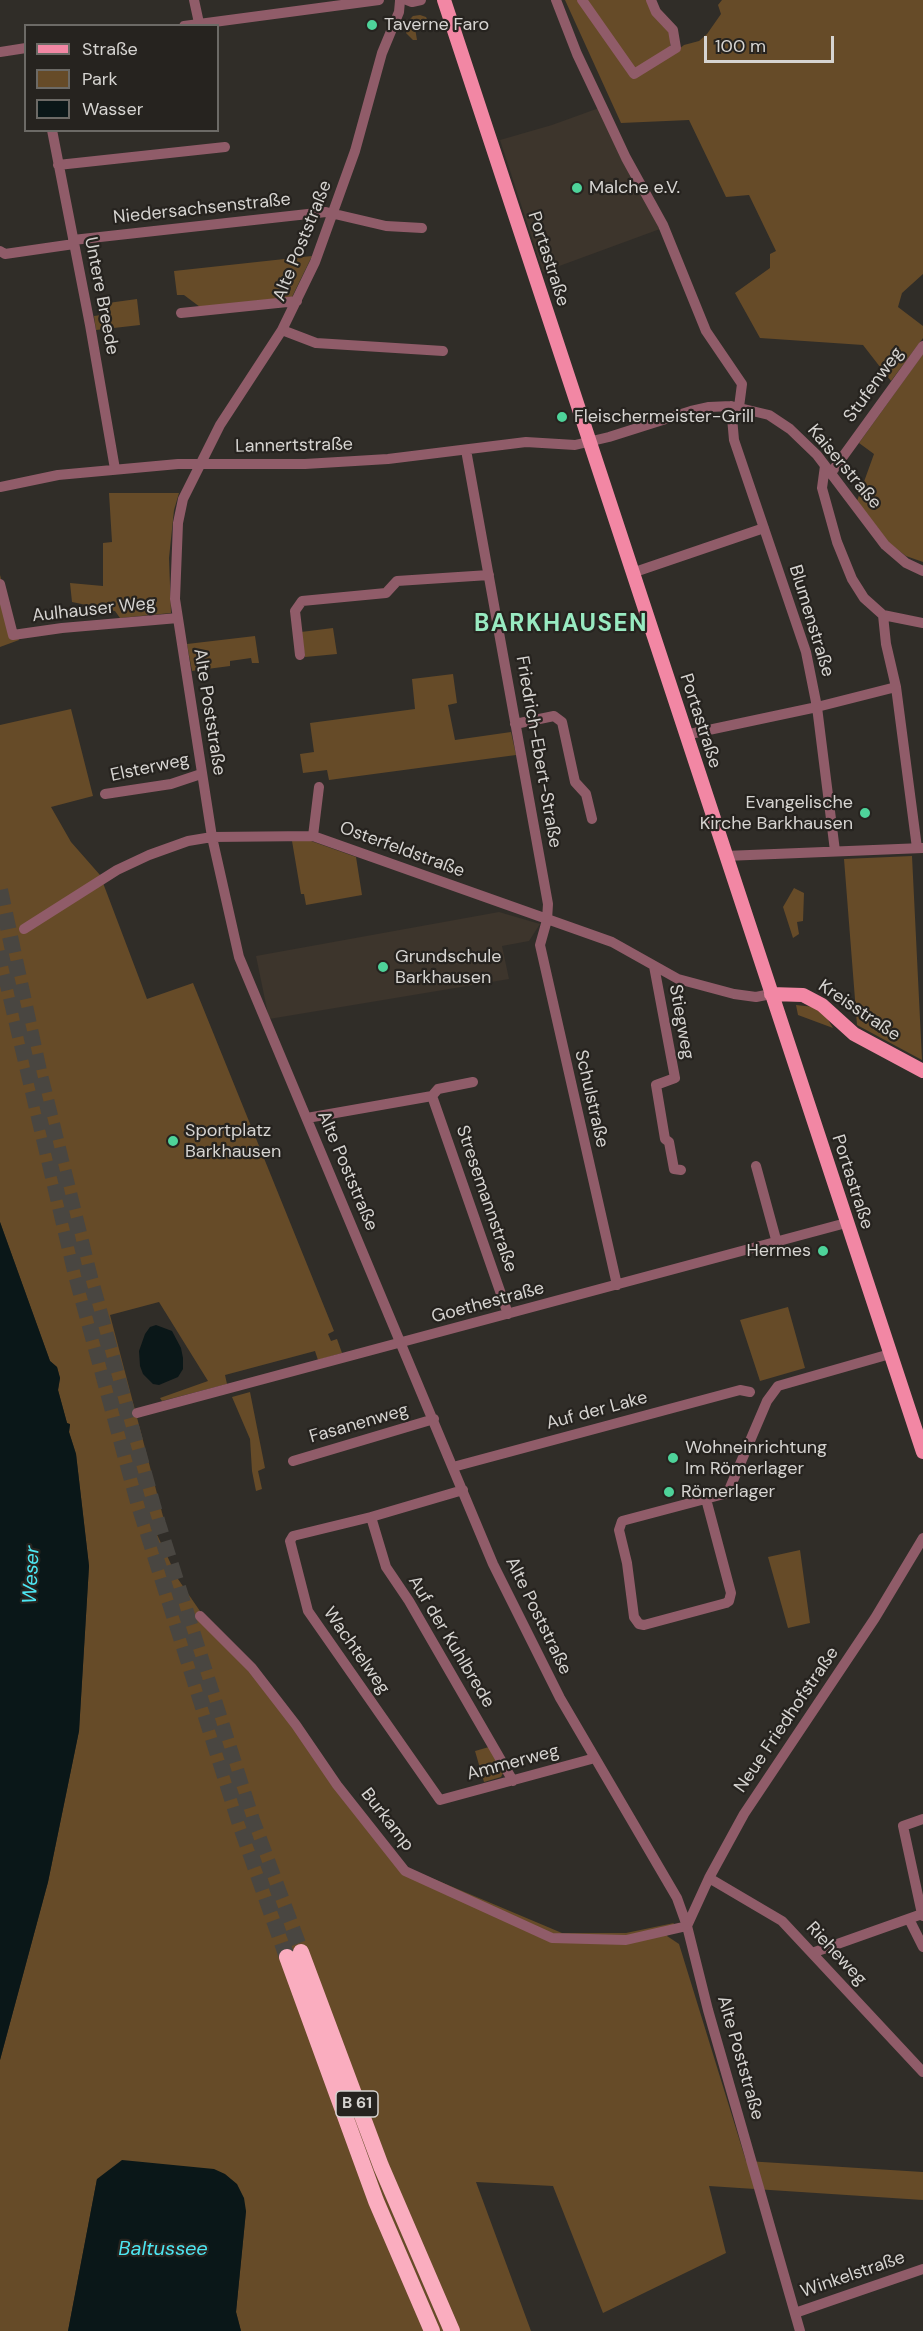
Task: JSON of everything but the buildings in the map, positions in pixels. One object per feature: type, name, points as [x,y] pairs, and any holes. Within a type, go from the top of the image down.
[{"type":"highway","name":"B 61","points":[[432,2331],[376,2201],[294,1954],[452,2331]]},
{"type":"highway","points":[[424,2314],[427,2331]]},
{"type":"main road","name":"Portastraße","points":[[444,0],[923,1452]]},
{"type":"main road","name":"Kreisstraße","points":[[771,994],[803,995],[822,1005],[854,1034],[923,1071]]},
{"type":"street","points":[[194,0],[200,23]]},
{"type":"street","points":[[195,24],[379,0]]},
{"type":"street","points":[[396,0],[412,2],[421,0]]},
{"type":"street","name":"Alte Poststraße","points":[[403,0],[382,53],[355,151],[334,212],[297,301],[282,330],[220,425],[183,499],[178,523],[174,578],[201,774],[212,837],[239,957],[493,1564],[560,1698],[677,1898],[687,1926],[708,2010],[800,2331]]},
{"type":"street","name":"Blumenstraße","points":[[556,0],[577,54],[613,130],[663,225],[706,331],[741,384],[735,406],[734,440],[806,652],[817,707],[835,851]]},
{"type":"street","points":[[582,0],[634,74],[676,48],[673,30],[656,12],[651,0]]},
{"type":"street","points":[[0,52],[24,48]]},
{"type":"street","name":"Untere Breede","points":[[52,132],[115,469]]},
{"type":"street","points":[[58,165],[225,147]]},
{"type":"street","points":[[334,212],[386,226],[422,228]]},
{"type":"street","name":"Niedersachsenstraße","points":[[0,251],[5,254],[74,242],[334,212]]},
{"type":"street","points":[[181,314],[297,301]]},
{"type":"street","points":[[282,330],[316,343],[443,351]]},
{"type":"street","name":"Stufenweg","points":[[828,470],[923,346]]},
{"type":"street","name":"Kaiserstraße","points":[[588,442],[691,411],[716,406],[735,406],[760,412],[780,422],[803,441],[885,545],[906,563],[923,570]]},
{"type":"street","name":"Lannertstraße","points":[[0,487],[58,475],[115,469],[200,463],[305,464],[387,459],[526,442],[566,445],[588,442]]},
{"type":"street","name":"Friedrich-Ebert-Straße","points":[[466,450],[548,904],[548,920]]},
{"type":"street","points":[[828,470],[822,488],[837,542],[858,589],[873,608],[883,615],[923,623]]},
{"type":"street","points":[[632,573],[764,528]]},
{"type":"street","points":[[300,655],[295,611],[302,601],[386,593],[397,581],[489,575]]},
{"type":"street","name":"Aulhauser Weg","points":[[0,584],[13,635],[178,618]]},
{"type":"street","points":[[725,856],[920,848],[883,615]]},
{"type":"street","points":[[686,735],[817,707],[896,687]]},
{"type":"street","points":[[515,724],[554,716],[562,722],[575,782],[586,794],[592,819]]},
{"type":"street","name":"Elsterweg","points":[[105,794],[171,784],[201,774]]},
{"type":"street","points":[[313,836],[319,787]]},
{"type":"street","name":"Osterfeldstraße","points":[[24,929],[117,870],[188,841],[212,837],[313,836],[612,942],[678,979],[734,994],[756,997],[771,994]]},
{"type":"street","name":"Schulstraße","points":[[548,920],[540,945],[617,1285]]},
{"type":"street","name":"Stiegweg","points":[[654,966],[675,1078],[656,1085],[665,1139],[669,1142],[674,1169],[681,1170]]},
{"type":"street","points":[[307,1118],[432,1096],[438,1089],[473,1082]]},
{"type":"street","name":"Stresemannstraße","points":[[432,1096],[508,1314]]},
{"type":"street","points":[[756,1166],[777,1243]]},
{"type":"street","name":"Goethestraße","points":[[137,1413],[846,1223]]},
{"type":"street","points":[[706,1499],[731,1593],[729,1600],[706,1609],[644,1625],[639,1624],[634,1617],[619,1525],[622,1521],[729,1491],[767,1401],[778,1386],[890,1354]]},
{"type":"street","name":"Auf der Lake","points":[[453,1467],[740,1390],[750,1392]]},
{"type":"street","name":"Fasanenweg","points":[[293,1461],[434,1419]]},
{"type":"street","name":"Wachtelweg","points":[[440,1800],[308,1611],[290,1541],[293,1536],[371,1517],[463,1490]]},
{"type":"street","name":"Auf der Kuhlbrede","points":[[371,1517],[386,1567],[409,1601],[513,1781]]},
{"type":"street","name":"Neue Friedhofstraße","points":[[687,1926],[709,1878],[744,1814],[868,1628],[923,1538]]},
{"type":"street","name":"Burkamp","points":[[200,1616],[252,1668],[296,1725],[337,1785],[405,1871],[552,1938],[626,1940],[687,1926]]},
{"type":"street","name":"Ammerweg","points":[[440,1800],[595,1758]]},
{"type":"street","points":[[812,1953],[922,1915],[903,1826],[923,1819]]},
{"type":"street","name":"Rieheweg","points":[[709,1878],[782,1921],[923,2072]]},
{"type":"street","points":[[909,1919],[923,1947]]},
{"type":"street","name":"Winkelstraße","points":[[795,2313],[923,2269]]},
{"type":"shaded area","name":"Malche e.V.","points":[[599,108],[660,229],[543,272],[500,140]]},
{"type":"shaded area","name":"Grundschule Barkhausen","points":[[499,912],[540,924],[529,941],[502,946],[509,979],[269,1019],[256,956]]},
{"type":"green space","points":[[565,0],[646,0],[671,36],[669,57],[684,45],[699,41],[707,34],[721,14],[718,5],[722,0],[923,0],[923,274],[902,293],[898,307],[923,326],[923,338],[891,381],[863,345],[760,338],[735,293],[770,268],[770,254],[776,251],[749,195],[726,197],[689,120],[621,123]]},
{"type":"green space","points":[[413,16],[426,17],[429,23],[422,28],[415,28],[417,40],[413,40],[406,33],[407,22]]},
{"type":"green space","points":[[312,256],[292,297],[200,307],[184,295],[177,295],[174,271]]},
{"type":"green space","points":[[137,299],[140,325],[96,330],[94,316],[109,314],[108,303]]},
{"type":"green space","points":[[923,354],[923,562],[906,556],[889,543],[857,501],[874,454],[859,443]]},
{"type":"green space","points":[[109,493],[179,493],[174,510],[169,558],[171,613],[120,618],[115,611],[72,602],[70,583],[103,586],[103,543],[112,542]]},
{"type":"green space","points":[[0,575],[19,640],[0,647]]},
{"type":"green space","points":[[333,628],[337,654],[305,657],[301,632]]},
{"type":"green space","points":[[255,636],[259,663],[252,663],[251,658],[230,661],[230,666],[192,671],[187,644]]},
{"type":"green space","points":[[453,674],[457,703],[448,705],[455,740],[511,732],[516,755],[329,780],[327,770],[303,773],[300,754],[314,752],[310,723],[415,709],[412,679]]},
{"type":"green space","points":[[71,709],[93,796],[51,807],[71,842],[100,875],[147,999],[193,983],[334,1331],[328,1334],[331,1341],[337,1339],[342,1353],[318,1360],[315,1351],[225,1375],[227,1384],[162,1401],[160,1398],[208,1381],[159,1302],[110,1315],[164,1520],[152,1524],[178,1579],[202,1614],[253,1667],[403,1866],[562,1933],[626,1933],[674,1923],[667,1936],[679,1944],[746,2161],[923,2172],[923,2200],[709,2186],[726,2253],[603,2313],[553,2186],[476,2182],[531,2331],[241,2331],[236,2312],[246,2211],[97,2179],[68,2331],[0,2331],[0,2060],[48,1882],[79,1731],[89,1566],[76,1454],[69,1432],[70,1425],[67,1423],[58,1390],[60,1378],[57,1367],[50,1361],[0,1222],[0,725]]},
{"type":"green space","points":[[292,841],[311,841],[356,857],[362,895],[306,905],[304,894],[301,894]]},
{"type":"green space","points":[[912,856],[922,1060],[857,1025],[844,859]]},
{"type":"green space","points":[[794,888],[804,893],[803,921],[797,922],[799,934],[793,938],[783,907]]},
{"type":"green space","points":[[796,1005],[814,1007],[825,1015],[833,1028],[798,1015]]},
{"type":"green space","points":[[788,1307],[805,1368],[760,1381],[740,1320]]},
{"type":"green space","points":[[250,1392],[265,1468],[258,1471],[262,1489],[256,1491],[250,1439],[232,1397]]},
{"type":"green space","points":[[800,1550],[810,1623],[788,1628],[768,1557]]},
{"type":"green space","points":[[489,1747],[503,1773],[501,1777],[484,1782],[475,1751]]},
{"type":"water","name":"Weser","points":[[0,1222],[50,1361],[57,1367],[60,1378],[58,1390],[67,1423],[70,1424],[69,1432],[76,1454],[89,1566],[79,1731],[48,1882],[0,2060]]},
{"type":"water","points":[[156,1325],[172,1331],[181,1348],[183,1358],[183,1369],[178,1377],[159,1385],[153,1384],[143,1374],[139,1351],[145,1334],[150,1327]]},
{"type":"water","name":"Baltussee","points":[[122,2160],[214,2169],[225,2174],[237,2184],[244,2198],[246,2211],[236,2312],[241,2331],[68,2331],[97,2179]]},
{"type":"tunnel","points":[[0,890],[39,1071],[89,1274],[158,1524],[252,1820],[301,1952]]},
{"type":"tunnel","points":[[0,951],[76,1275],[138,1502],[240,1824],[287,1957]]},
{"type":"place","name":"Taverne Faro","points":[[372,25]]},
{"type":"place","name":"Malche e.V.","points":[[577,188]]},
{"type":"place","name":"Fleischermeister-Grill","points":[[562,417]]},
{"type":"place","name":"Evangelische Kirche Barkhausen","points":[[865,813]]},
{"type":"place","name":"Grundschule Barkhausen","points":[[383,967]]},
{"type":"place","name":"Sportplatz Barkhausen","points":[[173,1141]]},
{"type":"place","name":"Hermes","points":[[823,1251]]},
{"type":"place","name":"Wohneinrichtung Im Römerlager","points":[[673,1458]]},
{"type":"place","name":"Römerlager","points":[[669,1492]]},
{"type":"district","name":"BARKHAUSEN","points":[[561,625]]}]
